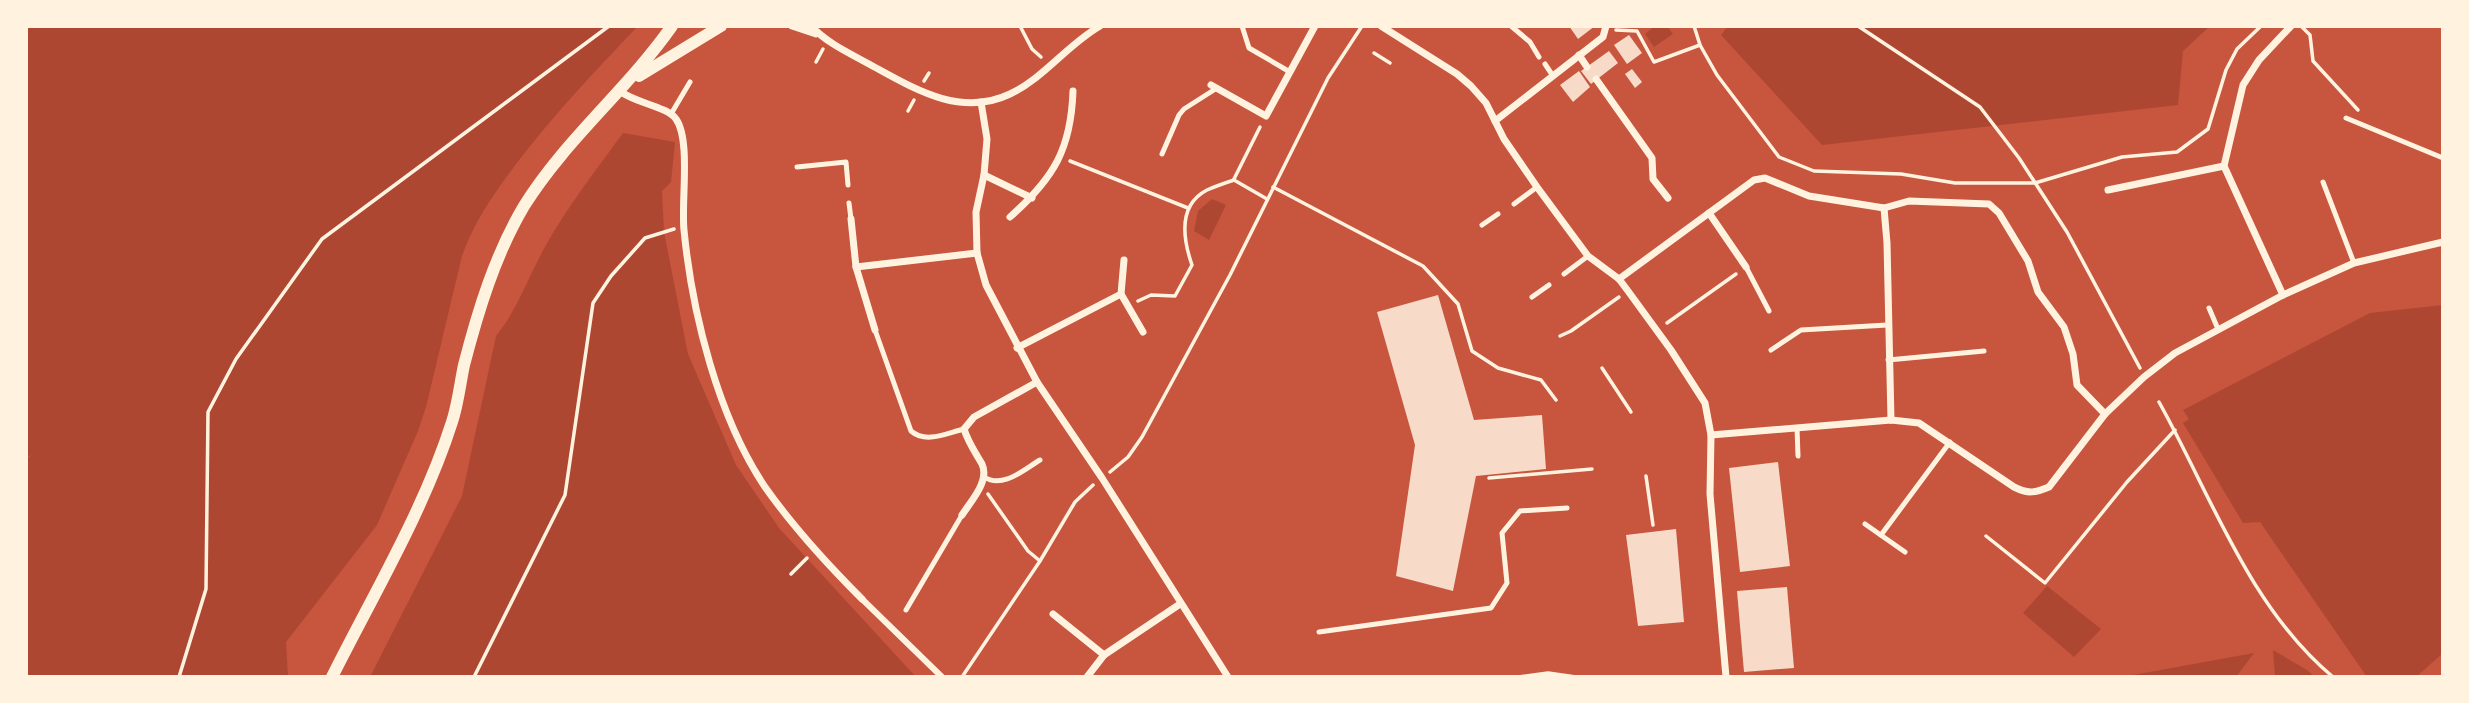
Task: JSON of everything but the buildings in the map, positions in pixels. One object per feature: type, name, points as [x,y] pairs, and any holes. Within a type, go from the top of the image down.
[{"type":"street","points":[[332,677],[428,486],[453,420],[481,306],[503,249],[524,207],[562,153],[625,86],[672,26]]},
{"type":"street","points":[[625,86],[721,26]]},
{"type":"street","points":[[792,26],[820,35],[914,89],[940,99],[966,103],[1009,94],[1032,81],[1080,38],[1100,26]]},
{"type":"street","points":[[811,26],[820,35]]},
{"type":"street","points":[[1214,87],[1266,116],[1315,26]]},
{"type":"street","points":[[1381,26],[1457,74],[1486,103],[1504,139],[1537,187],[1588,256],[1619,279],[1671,350],[1705,403],[1711,435],[1710,494],[1726,677]]},
{"type":"street","points":[[2283,295],[2224,166],[2243,85],[2259,60],[2291,26]]},
{"type":"street","points":[[1495,121],[1603,37],[1606,28]]},
{"type":"street","points":[[1578,55],[1587,67]]},
{"type":"street","points":[[1596,79],[1652,158],[1653,179],[1668,198]]},
{"type":"street","points":[[625,86],[628,98],[671,114],[677,120],[682,135],[683,227],[702,337],[711,369],[739,439],[764,485],[815,552],[942,677]]},
{"type":"street","points":[[1010,217],[1032,198],[1060,158],[1072,122],[1073,90]]},
{"type":"street","points":[[981,102],[987,139],[984,175],[976,212],[977,253],[986,285],[1017,348],[1228,677]]},
{"type":"street","points":[[2108,190],[2224,166]]},
{"type":"street","points":[[984,175],[1032,198]]},
{"type":"street","points":[[1619,279],[1754,180],[1765,178],[1809,196],[1884,208],[1909,201],[1989,204],[1999,213],[2028,261],[2038,292],[2064,327],[2073,354],[2077,385],[2105,414]]},
{"type":"street","points":[[1884,208],[1891,420]]},
{"type":"street","points":[[1709,213],[1746,267]]},
{"type":"street","points":[[851,219],[856,267],[875,330]]},
{"type":"street","points":[[1711,435],[1891,420],[1919,423],[2014,487],[2027,494],[2039,492],[2049,487],[2105,414],[2165,361],[2283,295],[2354,263],[2443,242]]},
{"type":"street","points":[[856,267],[977,253]]},
{"type":"street","points":[[1124,260],[1121,294],[1143,332]]},
{"type":"street","points":[[1017,348],[1121,294]]},
{"type":"street","points":[[962,515],[983,480],[983,467],[969,444],[964,429],[975,417],[1038,382]]},
{"type":"street","points":[[1087,677],[1104,655],[1180,604]]},
{"type":"street","points":[[1053,614],[1104,655]]},
{"type":"lane","points":[[1242,26],[1249,48],[1290,72]]},
{"type":"lane","points":[[1511,26],[1530,42],[1539,57]]},
{"type":"lane","points":[[1545,64],[1553,76]]},
{"type":"lane","points":[[671,114],[690,82]]},
{"type":"lane","points":[[1162,154],[1184,108],[1214,87]]},
{"type":"lane","points":[[2346,118],[2443,158]]},
{"type":"lane","points":[[797,167],[846,162],[848,185]]},
{"type":"lane","points":[[2323,182],[2354,263]]},
{"type":"lane","points":[[1514,204],[1537,187]]},
{"type":"lane","points":[[849,203],[851,219]]},
{"type":"lane","points":[[1482,225],[1498,214]]},
{"type":"lane","points":[[1564,274],[1588,256]]},
{"type":"lane","points":[[1746,267],[1769,311]]},
{"type":"lane","points":[[1532,297],[1549,285]]},
{"type":"lane","points":[[2208,308],[2218,329]]},
{"type":"lane","points":[[1771,351],[1801,330],[1887,325]]},
{"type":"lane","points":[[875,330],[911,431],[926,438],[964,429]]},
{"type":"lane","points":[[1888,360],[1984,351]]},
{"type":"lane","points":[[1797,428],[1798,456]]},
{"type":"lane","points":[[1881,535],[1950,442]]},
{"type":"lane","points":[[983,480],[1005,480],[1040,460]]},
{"type":"lane","points":[[1319,632],[1491,608],[1507,583],[1502,533],[1520,511],[1567,508]]},
{"type":"lane","points":[[906,610],[962,515]]},
{"type":"lane","points":[[1866,524],[1905,552]]},
{"type":"path","points":[[179,677],[206,589],[208,412],[236,359],[322,239],[609,26]]},
{"type":"path","points":[[1020,26],[1032,49],[1041,57]]},
{"type":"path","points":[[1117,467],[1142,437],[1230,275],[1328,78],[1362,26]]},
{"type":"path","points":[[1695,26],[1700,45],[1717,75],[1779,157],[1814,171],[1901,174],[1955,183],[2035,183],[2122,157],[2177,152],[2208,129],[2226,70],[2237,49],[2261,26]]},
{"type":"path","points":[[1858,26],[1980,107],[2019,158],[2067,232],[2140,368]]},
{"type":"path","points":[[2301,26],[2310,35],[2313,61],[2358,110],[2357,123]]},
{"type":"path","points":[[1606,28],[1637,31],[1654,62],[1700,45]]},
{"type":"path","points":[[816,62],[824,47]]},
{"type":"path","points":[[1374,53],[1390,63]]},
{"type":"path","points":[[925,80],[929,73]]},
{"type":"path","points":[[908,111],[915,99]]},
{"type":"path","points":[[1128,306],[1151,295],[1175,296],[1192,265],[1184,242],[1188,208],[1205,191],[1234,180],[1266,116]]},
{"type":"path","points":[[1060,158],[1188,208]]},
{"type":"path","points":[[1234,180],[1267,199]]},
{"type":"path","points":[[1273,187],[1423,266],[1458,304],[1472,351],[1498,368],[1541,380],[1556,400]]},
{"type":"path","points":[[474,677],[565,495],[593,303],[611,276],[645,238],[683,227]]},
{"type":"path","points":[[1667,323],[1746,267]]},
{"type":"path","points":[[1560,336],[1628,291]]},
{"type":"path","points":[[1602,368],[1631,412]]},
{"type":"path","points":[[2159,402],[2258,589],[2310,658],[2333,677]]},
{"type":"path","points":[[1986,536],[2045,583],[2127,482],[2175,430]]},
{"type":"path","points":[[1489,478],[1592,469]]},
{"type":"path","points":[[1646,476],[1653,525]]},
{"type":"path","points":[[983,480],[1028,551],[1040,561]]},
{"type":"path","points":[[962,677],[1083,492],[1089,488]]},
{"type":"path","points":[[791,574],[815,552]]},
{"type":"path","points":[[1518,677],[1548,673],[1576,677]]},
{"type":"shaded area","points":[[26,26],[638,26],[579,89],[523,155],[496,191],[474,228],[462,256],[418,431],[377,525],[286,642],[288,677],[26,677],[26,459],[32,455],[26,457]]},
{"type":"shaded area","points":[[1655,26],[1667,26],[1673,34],[1654,47],[1645,34]]},
{"type":"shaded area","points":[[1728,26],[2210,26],[2183,51],[2178,105],[1822,145],[1721,35]]},
{"type":"shaded area","points":[[623,133],[675,142],[671,182],[662,191],[664,232],[688,354],[736,465],[779,528],[916,677],[370,677],[462,496],[496,336],[517,303],[555,231]]},
{"type":"shaded area","points":[[1212,199],[1226,205],[1209,240],[1194,231],[1198,211]]},
{"type":"shaded area","points":[[2443,305],[2443,653],[2416,677],[2367,677],[2260,522],[2243,523],[2183,423],[2189,419],[2183,410],[2370,313]]},
{"type":"shaded area","points":[[2047,586],[2101,629],[2074,657],[2023,613]]},
{"type":"shaded area","points":[[2273,650],[2307,670],[2315,677],[2275,677]]},
{"type":"shaded area","points":[[2254,653],[2236,677],[2122,677]]}]
